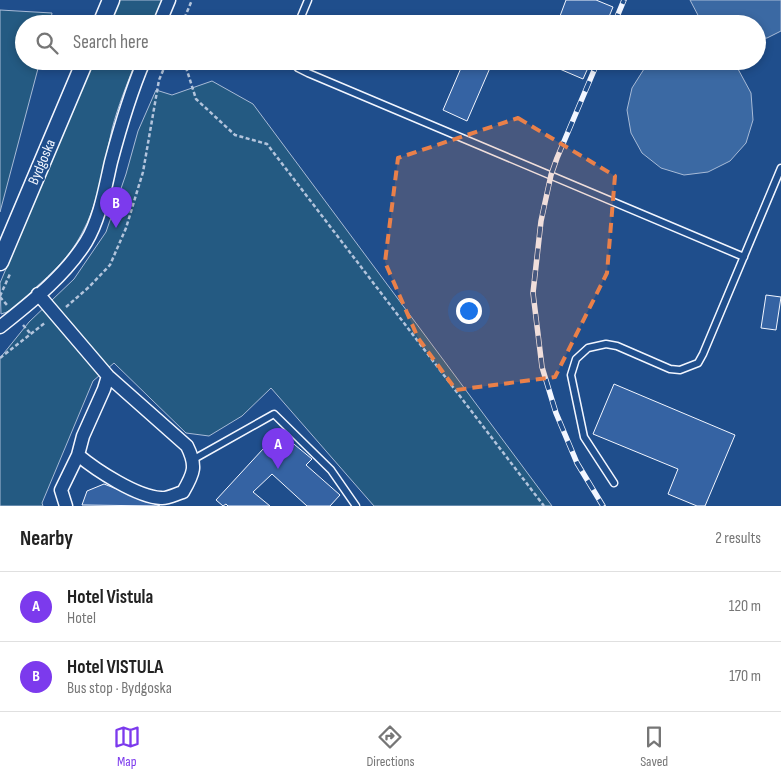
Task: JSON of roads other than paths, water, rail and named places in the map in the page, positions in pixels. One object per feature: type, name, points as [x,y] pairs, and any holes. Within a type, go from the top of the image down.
[{"type":"street","points":[[105,15],[111,0]]},
{"type":"street","points":[[163,15],[169,0]]},
{"type":"street","name":"Bydgoska","points":[[0,262],[81,70]]},
{"type":"street","points":[[0,327],[61,273],[78,253],[93,228],[122,122],[141,70]]},
{"type":"street","points":[[38,294],[108,376],[187,446],[194,459],[193,476],[183,492],[162,499],[146,495],[115,481],[92,468],[78,455]]},
{"type":"street","points":[[66,506],[61,490],[78,455],[83,436],[108,376]]},
{"type":"lane","points":[[302,15],[308,0]]},
{"type":"lane","points":[[302,70],[744,257]]},
{"type":"lane","points":[[614,483],[584,438],[571,375],[576,359],[588,348],[606,344],[617,346],[670,370],[680,370],[698,363],[781,168]]},
{"type":"lane","points":[[194,459],[274,414],[331,470],[356,506]]},
{"type":"railway","points":[[618,15],[624,0]]},
{"type":"railway","points":[[594,70],[551,175],[541,221],[533,293],[542,367],[556,413],[577,463],[603,506]]},
{"type":"place","name":"Hotel VISTULA","points":[[116,228]]},
{"type":"place","name":"Hotel Vistula","points":[[278,469]]}]
